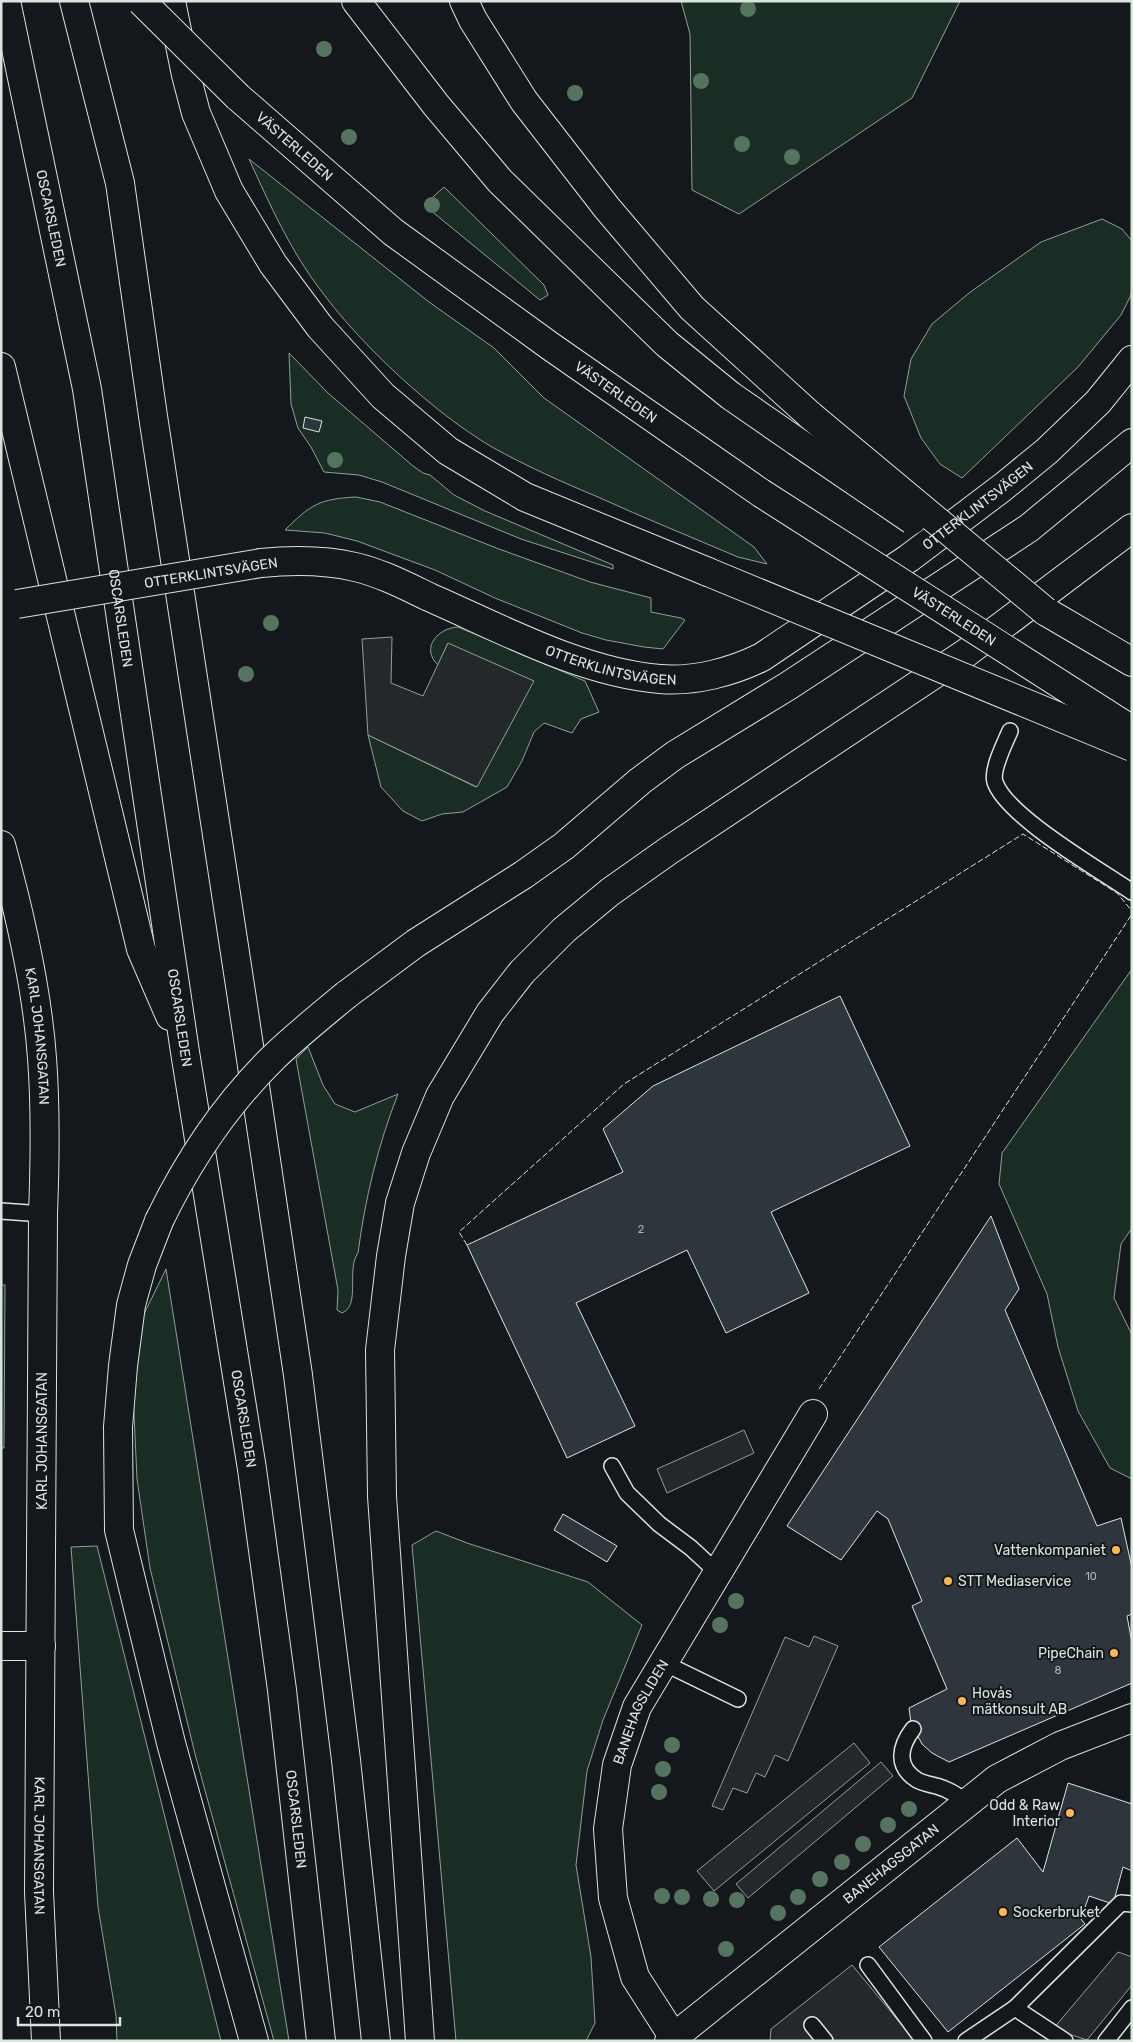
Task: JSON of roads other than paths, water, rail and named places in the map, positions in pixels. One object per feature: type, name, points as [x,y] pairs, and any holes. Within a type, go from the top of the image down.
[{"type":"main road","name":"OSCARSLEDEN","points":[[6,1],[87,389],[185,1052],[252,1469],[282,1690],[321,2041]]},
{"type":"main road","points":[[74,1],[120,183],[153,416],[300,1385],[344,1750],[376,2041]]},
{"type":"main road","name":"VÄSTERLEDEN","points":[[142,1],[238,97],[393,232],[550,346],[761,493],[1132,730]]},
{"type":"main road","points":[[172,1],[186,75],[196,113],[229,191],[273,264],[320,327],[383,396],[448,451],[525,496],[1132,747]]},
{"type":"main road","points":[[356,1],[436,105],[500,181],[668,344],[731,396],[796,441],[1045,611],[1132,662]]},
{"type":"main road","points":[[464,1],[473,20],[524,101],[607,208],[692,308],[811,416],[1045,611]]},
{"type":"main road","name":"OTTERKLINTSVÄGEN","points":[[9,606],[261,563],[318,562],[356,567],[401,584],[588,665],[660,679],[690,678],[724,672],[762,657],[909,558],[1003,487],[1047,451],[1098,402],[1132,360]]},
{"type":"main road","points":[[1,367],[141,949],[185,1052]]},
{"type":"main road","points":[[254,2041],[171,1743],[120,1530],[118,1427],[131,1305],[142,1265],[159,1221],[190,1164],[211,1132],[242,1092],[274,1057],[346,995],[416,943],[523,875],[564,846],[640,781],[675,755],[788,686],[1029,528],[1132,443]]},
{"type":"main road","points":[[420,2041],[382,1496],[380,1350],[400,1202],[416,1153],[440,1096],[490,1013],[522,972],[564,930],[610,892],[668,850],[966,653],[1132,528]]},
{"type":"main road","name":"KARL JOHANSGATAN","points":[[2,849],[27,952],[36,1001],[42,1058],[46,1151],[43,1214],[38,1892],[46,2041]]},
{"type":"main road","name":"BANEHAGSLIDEN","points":[[673,2040],[635,1976],[613,1898],[608,1829],[617,1765],[637,1707],[813,1414]]},
{"type":"main road","points":[[1,1646],[41,1646]]},
{"type":"main road","name":"BANEHAGSGATAN","points":[[673,2040],[996,1779],[1060,1746],[1132,1718]]},
{"type":"lane","points":[[1010,731],[999,754],[994,780],[1003,797],[1026,820],[1132,892]]},
{"type":"lane","points":[[1,1211],[43,1214]]},
{"type":"lane","points":[[612,1466],[627,1493],[659,1524],[691,1548],[718,1573]]},
{"type":"lane","points":[[664,1662],[738,1700]]},
{"type":"lane","points":[[913,1729],[906,1738],[901,1751],[902,1760],[908,1770],[917,1780],[948,1790],[967,1803]]},
{"type":"lane","points":[[966,2041],[1015,2008],[1121,1903],[1132,1904]]},
{"type":"lane","points":[[868,1965],[924,2041]]},
{"type":"lane","points":[[1015,2008],[1065,2041]]},
{"type":"lane","points":[[1106,2041],[1132,2008]]},
{"type":"lane","points":[[812,2025],[825,2041]]},
{"type":"place","name":"Vattenkompaniet","points":[[1116,1550]]},
{"type":"place","name":"STT Mediaservice","points":[[948,1581]]},
{"type":"place","name":"PipeChain","points":[[1114,1653]]},
{"type":"place","name":"Hovås mätkonsult AB","points":[[962,1701]]},
{"type":"place","name":"Odd & Raw Interior","points":[[1070,1813]]},
{"type":"place","name":"Sockerbruket","points":[[1003,1912]]}]
